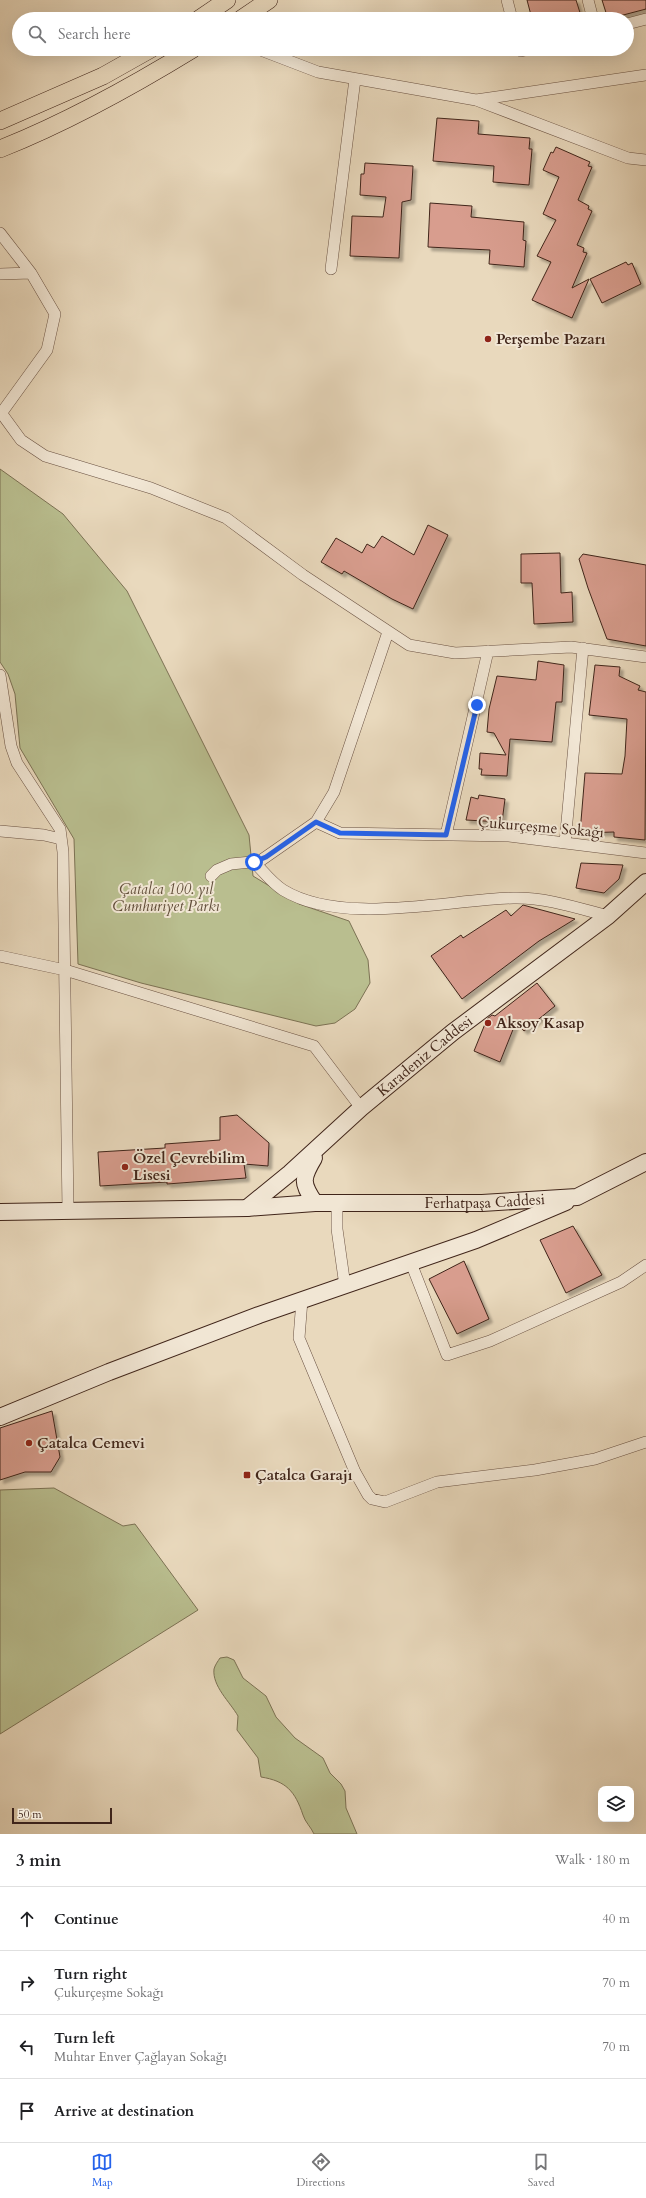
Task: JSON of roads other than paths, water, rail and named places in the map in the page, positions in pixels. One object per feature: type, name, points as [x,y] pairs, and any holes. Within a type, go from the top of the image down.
[{"type":"main road","points":[[205,10],[227,0]]},
{"type":"main road","points":[[251,12],[269,0]]},
{"type":"main road","points":[[0,121],[103,76],[139,56]]},
{"type":"main road","points":[[0,149],[70,118],[118,93],[181,56]]},
{"type":"street","points":[[507,0],[510,12]]},
{"type":"street","points":[[588,0],[592,12]]},
{"type":"street","points":[[634,22],[646,19]]},
{"type":"street","points":[[276,56],[318,72],[476,100],[628,158],[646,160]]},
{"type":"street","points":[[476,100],[646,75]]},
{"type":"street","points":[[330,269],[355,79]]},
{"type":"street","points":[[0,233],[31,273],[55,314],[47,350],[1,414],[20,440],[46,456],[151,488],[226,518],[303,575],[409,645],[455,653],[571,647],[646,657]]},
{"type":"street","points":[[0,274],[31,273]]},
{"type":"street","points":[[211,876],[225,866],[254,862],[266,857],[316,822],[334,792],[388,632]]},
{"type":"street","points":[[565,843],[576,703],[583,648]]},
{"type":"street","points":[[446,835],[488,651]]},
{"type":"street","points":[[0,675],[11,746],[16,763],[60,829],[62,839],[68,1210]]},
{"type":"street","points":[[0,743],[11,746]]},
{"type":"street","name":"Çukurçeşme Sokağı","points":[[316,822],[340,833],[509,836],[646,853]]},
{"type":"street","points":[[0,830],[44,835],[62,839]]},
{"type":"street","points":[[254,862],[282,889],[308,901],[356,909],[515,898],[556,903],[608,916]]},
{"type":"street","name":"Karadeniz Caddesi","points":[[247,1208],[321,1146],[361,1108],[453,1032],[608,916],[646,882]]},
{"type":"street","points":[[1,956],[65,970],[314,1046],[361,1108]]},
{"type":"street","name":"Karadeniz Caddesi","points":[[315,1203],[305,1189],[304,1174],[321,1146]]},
{"type":"street","name":"Ferhatpaşa Caddesi","points":[[0,1212],[247,1208],[315,1203],[482,1203],[577,1197],[646,1162]]},
{"type":"street","points":[[0,1417],[109,1372],[302,1300],[476,1240],[577,1197]]},
{"type":"street","points":[[337,1203],[338,1229],[345,1286]]},
{"type":"street","points":[[411,1263],[447,1355],[490,1341],[621,1282],[646,1265]]},
{"type":"street","points":[[302,1300],[299,1338],[358,1478],[363,1489],[372,1499],[385,1502],[437,1482],[535,1470],[595,1459],[646,1442]]},
{"type":"place","name":"Perşembe Pazarı","points":[[488,339]]},
{"type":"place","name":"Aksoy Kasap","points":[[488,1023]]},
{"type":"place","name":"Özel Çevrebilim Lisesi","points":[[125,1167]]},
{"type":"place","name":"Çatalca Cemevi","points":[[29,1443]]},
{"type":"place","name":"Çatalca Garajı","points":[[247,1475]]},
{"type":"park label","name":"Çatalca 100. yıl Cumhuriyet Parkı","points":[[166,898]]}]
